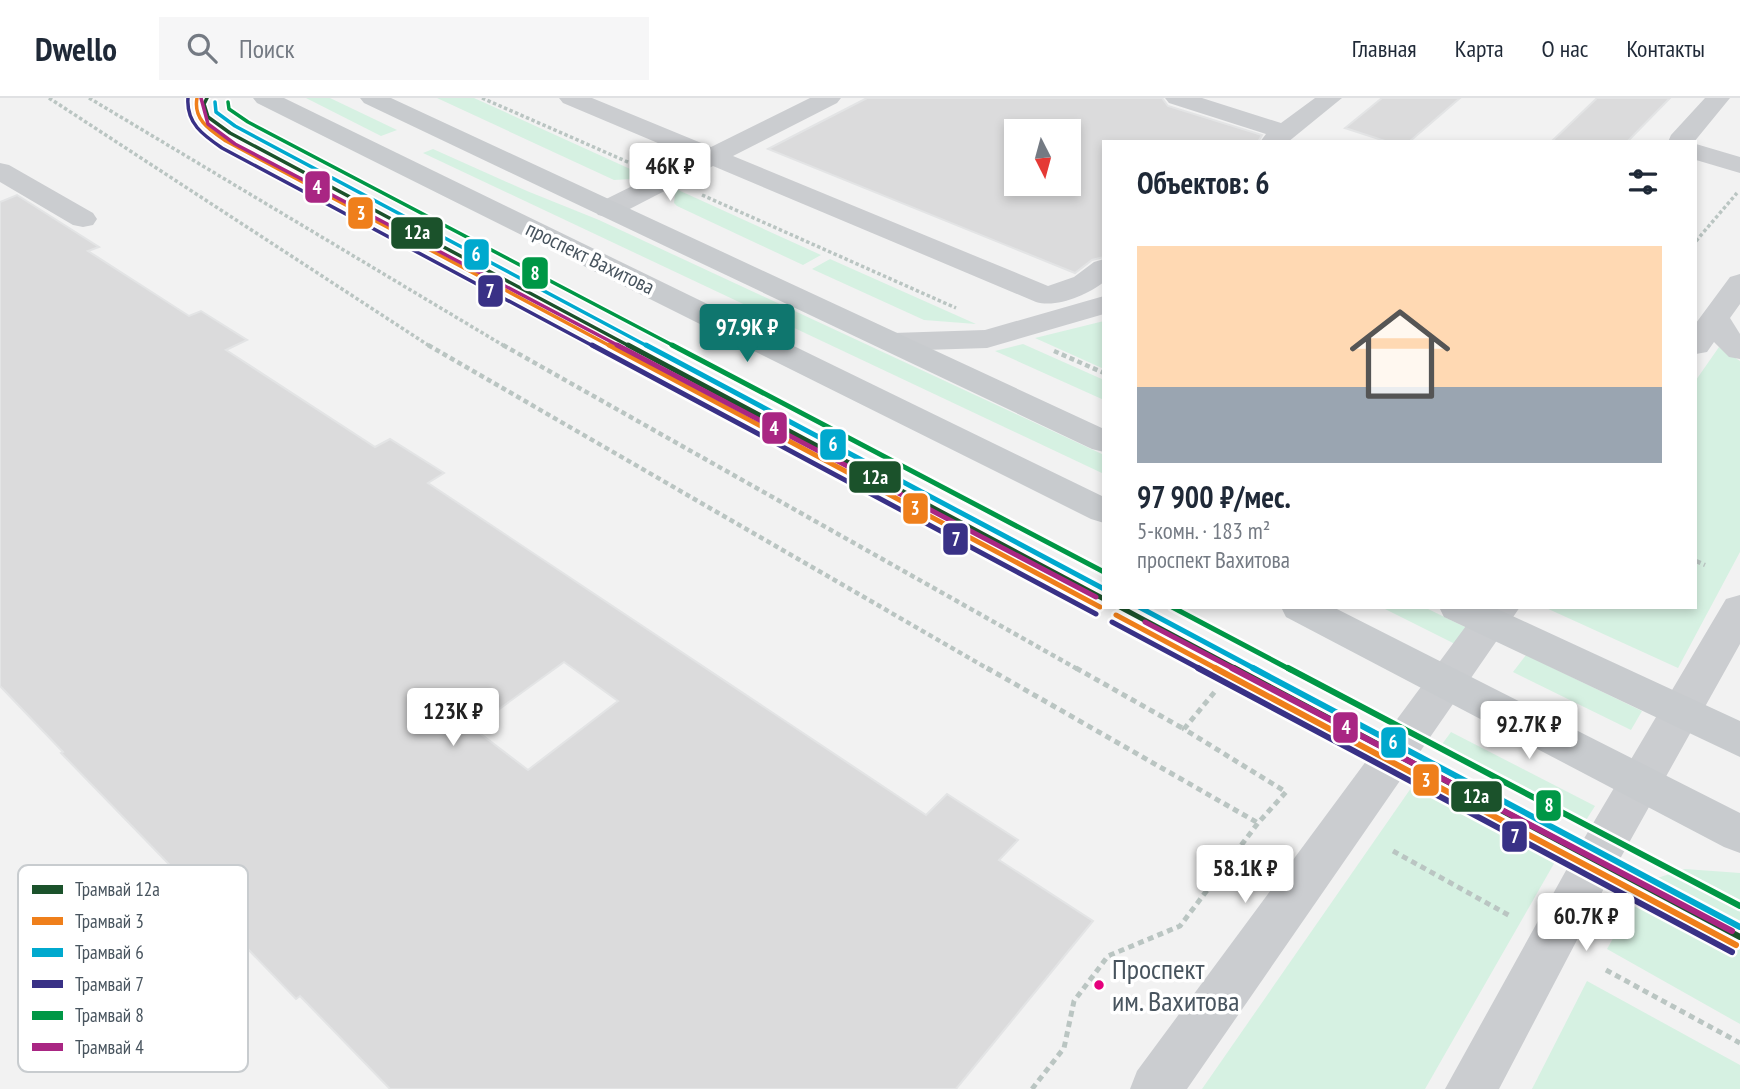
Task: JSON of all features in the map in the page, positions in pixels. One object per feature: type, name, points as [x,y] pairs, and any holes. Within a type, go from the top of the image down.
[{"type":"main road","name":"проспект Вахитова","points":[[265,98],[1102,510]]},
{"type":"main road","name":"проспект Вахитова","points":[[372,98],[1102,441]]},
{"type":"main road","points":[[413,171],[388,143],[396,136],[410,134],[474,146]]},
{"type":"main road","points":[[1304,609],[1740,834]]},
{"type":"main road","points":[[1483,612],[1740,740]]},
{"type":"street","points":[[570,98],[1047,296],[1084,284],[1102,270]]},
{"type":"street","points":[[608,209],[830,98]]},
{"type":"street","points":[[1177,98],[1278,137],[1330,98]]},
{"type":"street","points":[[1683,140],[1718,98]]},
{"type":"street","points":[[1697,152],[1740,165]]},
{"type":"street","points":[[0,171],[83,219]]},
{"type":"street","points":[[1697,344],[1740,284]]},
{"type":"street","points":[[893,342],[987,339],[1102,306]]},
{"type":"street","points":[[1715,318],[1727,339],[1740,349]]},
{"type":"street","points":[[1471,1089],[1595,861],[1740,609]]},
{"type":"street","points":[[1156,1089],[1447,682],[1483,612]]},
{"type":"path","points":[[49,98],[459,365],[1258,823]]},
{"type":"path","points":[[89,98],[499,343],[1184,730],[1286,792],[1258,823],[1180,926],[1108,956],[1073,1001],[1064,1048],[1032,1089]]},
{"type":"path","points":[[482,98],[1102,372]]},
{"type":"path","points":[[1697,240],[1740,190]]},
{"type":"path","points":[[1697,561],[1706,565]]},
{"type":"path","points":[[1184,730],[1217,689]]},
{"type":"path","points":[[1393,851],[1512,917]]},
{"type":"path","points":[[1606,970],[1740,1043]]},
{"type":"green space","points":[[306,98],[330,98],[397,130],[381,136]]},
{"type":"green space","points":[[437,98],[474,98],[650,178],[614,180]]},
{"type":"green space","points":[[433,149],[599,220],[1102,454],[1102,473],[423,153]]},
{"type":"green space","points":[[676,188],[821,255],[803,265],[677,206],[674,203]]},
{"type":"green space","points":[[830,259],[976,324],[924,320],[812,269]]},
{"type":"green space","points":[[1102,321],[1102,368],[1035,338]]},
{"type":"green space","points":[[1023,344],[1102,379],[1102,399],[995,351]]},
{"type":"green space","points":[[1719,347],[1740,361],[1740,552],[1678,668],[1548,609],[1697,609],[1697,379]]},
{"type":"green space","points":[[1385,609],[1428,609],[1467,628],[1455,644]]},
{"type":"green space","points":[[1526,655],[1642,711],[1631,730],[1513,672]]},
{"type":"green space","points":[[1451,732],[1595,806],[1583,825],[1437,751]]},
{"type":"green space","points":[[1418,778],[1560,853],[1425,1089],[1202,1089]]},
{"type":"green space","points":[[1685,869],[1740,873],[1740,1024],[1607,949],[1645,882]]},
{"type":"green space","points":[[1587,981],[1740,1065],[1740,1089],[1532,1089]]},
{"type":"building","points":[[867,98],[1162,98],[1168,106],[1262,135],[1259,140],[1102,140],[1102,258],[1092,260],[1075,273],[768,149]]},
{"type":"building","points":[[1382,98],[1460,98],[1411,140],[1382,140],[1345,128]]},
{"type":"building","points":[[1597,98],[1670,98],[1629,140],[1553,140]]},
{"type":"building","points":[[17,195],[99,247],[88,251],[189,316],[201,311],[247,340],[226,350],[375,447],[390,439],[444,473],[428,483],[926,815],[947,794],[1018,840],[999,860],[1093,921],[956,1089],[390,1089],[300,996],[296,999],[248,949],[248,865],[170,865],[0,686],[0,202]],"holes":[[[564,662],[618,701],[528,770],[473,728]]]},
{"type":"tram line","name":"7","points":[[188,98],[189,115],[196,128],[222,148],[1096,614]]},
{"type":"tram line","name":"3","points":[[197,98],[196,112],[199,118],[226,141],[1100,607]]},
{"type":"tram line","name":"4","points":[[201,98],[208,124],[235,144],[1096,597]]},
{"type":"tram line","name":"12а","points":[[207,98],[204,104],[208,117],[230,133],[1102,598]]},
{"type":"tram line","name":"6","points":[[215,102],[216,112],[235,126],[1102,588]]},
{"type":"tram line","name":"8","points":[[228,102],[229,109],[248,122],[1102,571]]},
{"type":"tram line","name":"12а","points":[[1124,609],[1740,937]]},
{"type":"tram line","name":"6","points":[[1143,609],[1740,927]]},
{"type":"tram line","name":"8","points":[[1176,609],[1740,906]]},
{"type":"tram line","name":"3","points":[[1116,615],[1736,945]]},
{"type":"tram line","name":"7","points":[[1112,622],[1732,952]]},
{"type":"tram line","name":"4","points":[[1145,622],[1732,931]]},
{"type":"place","name":"Проспект им. Вахитова","points":[[1099,985]]}]
